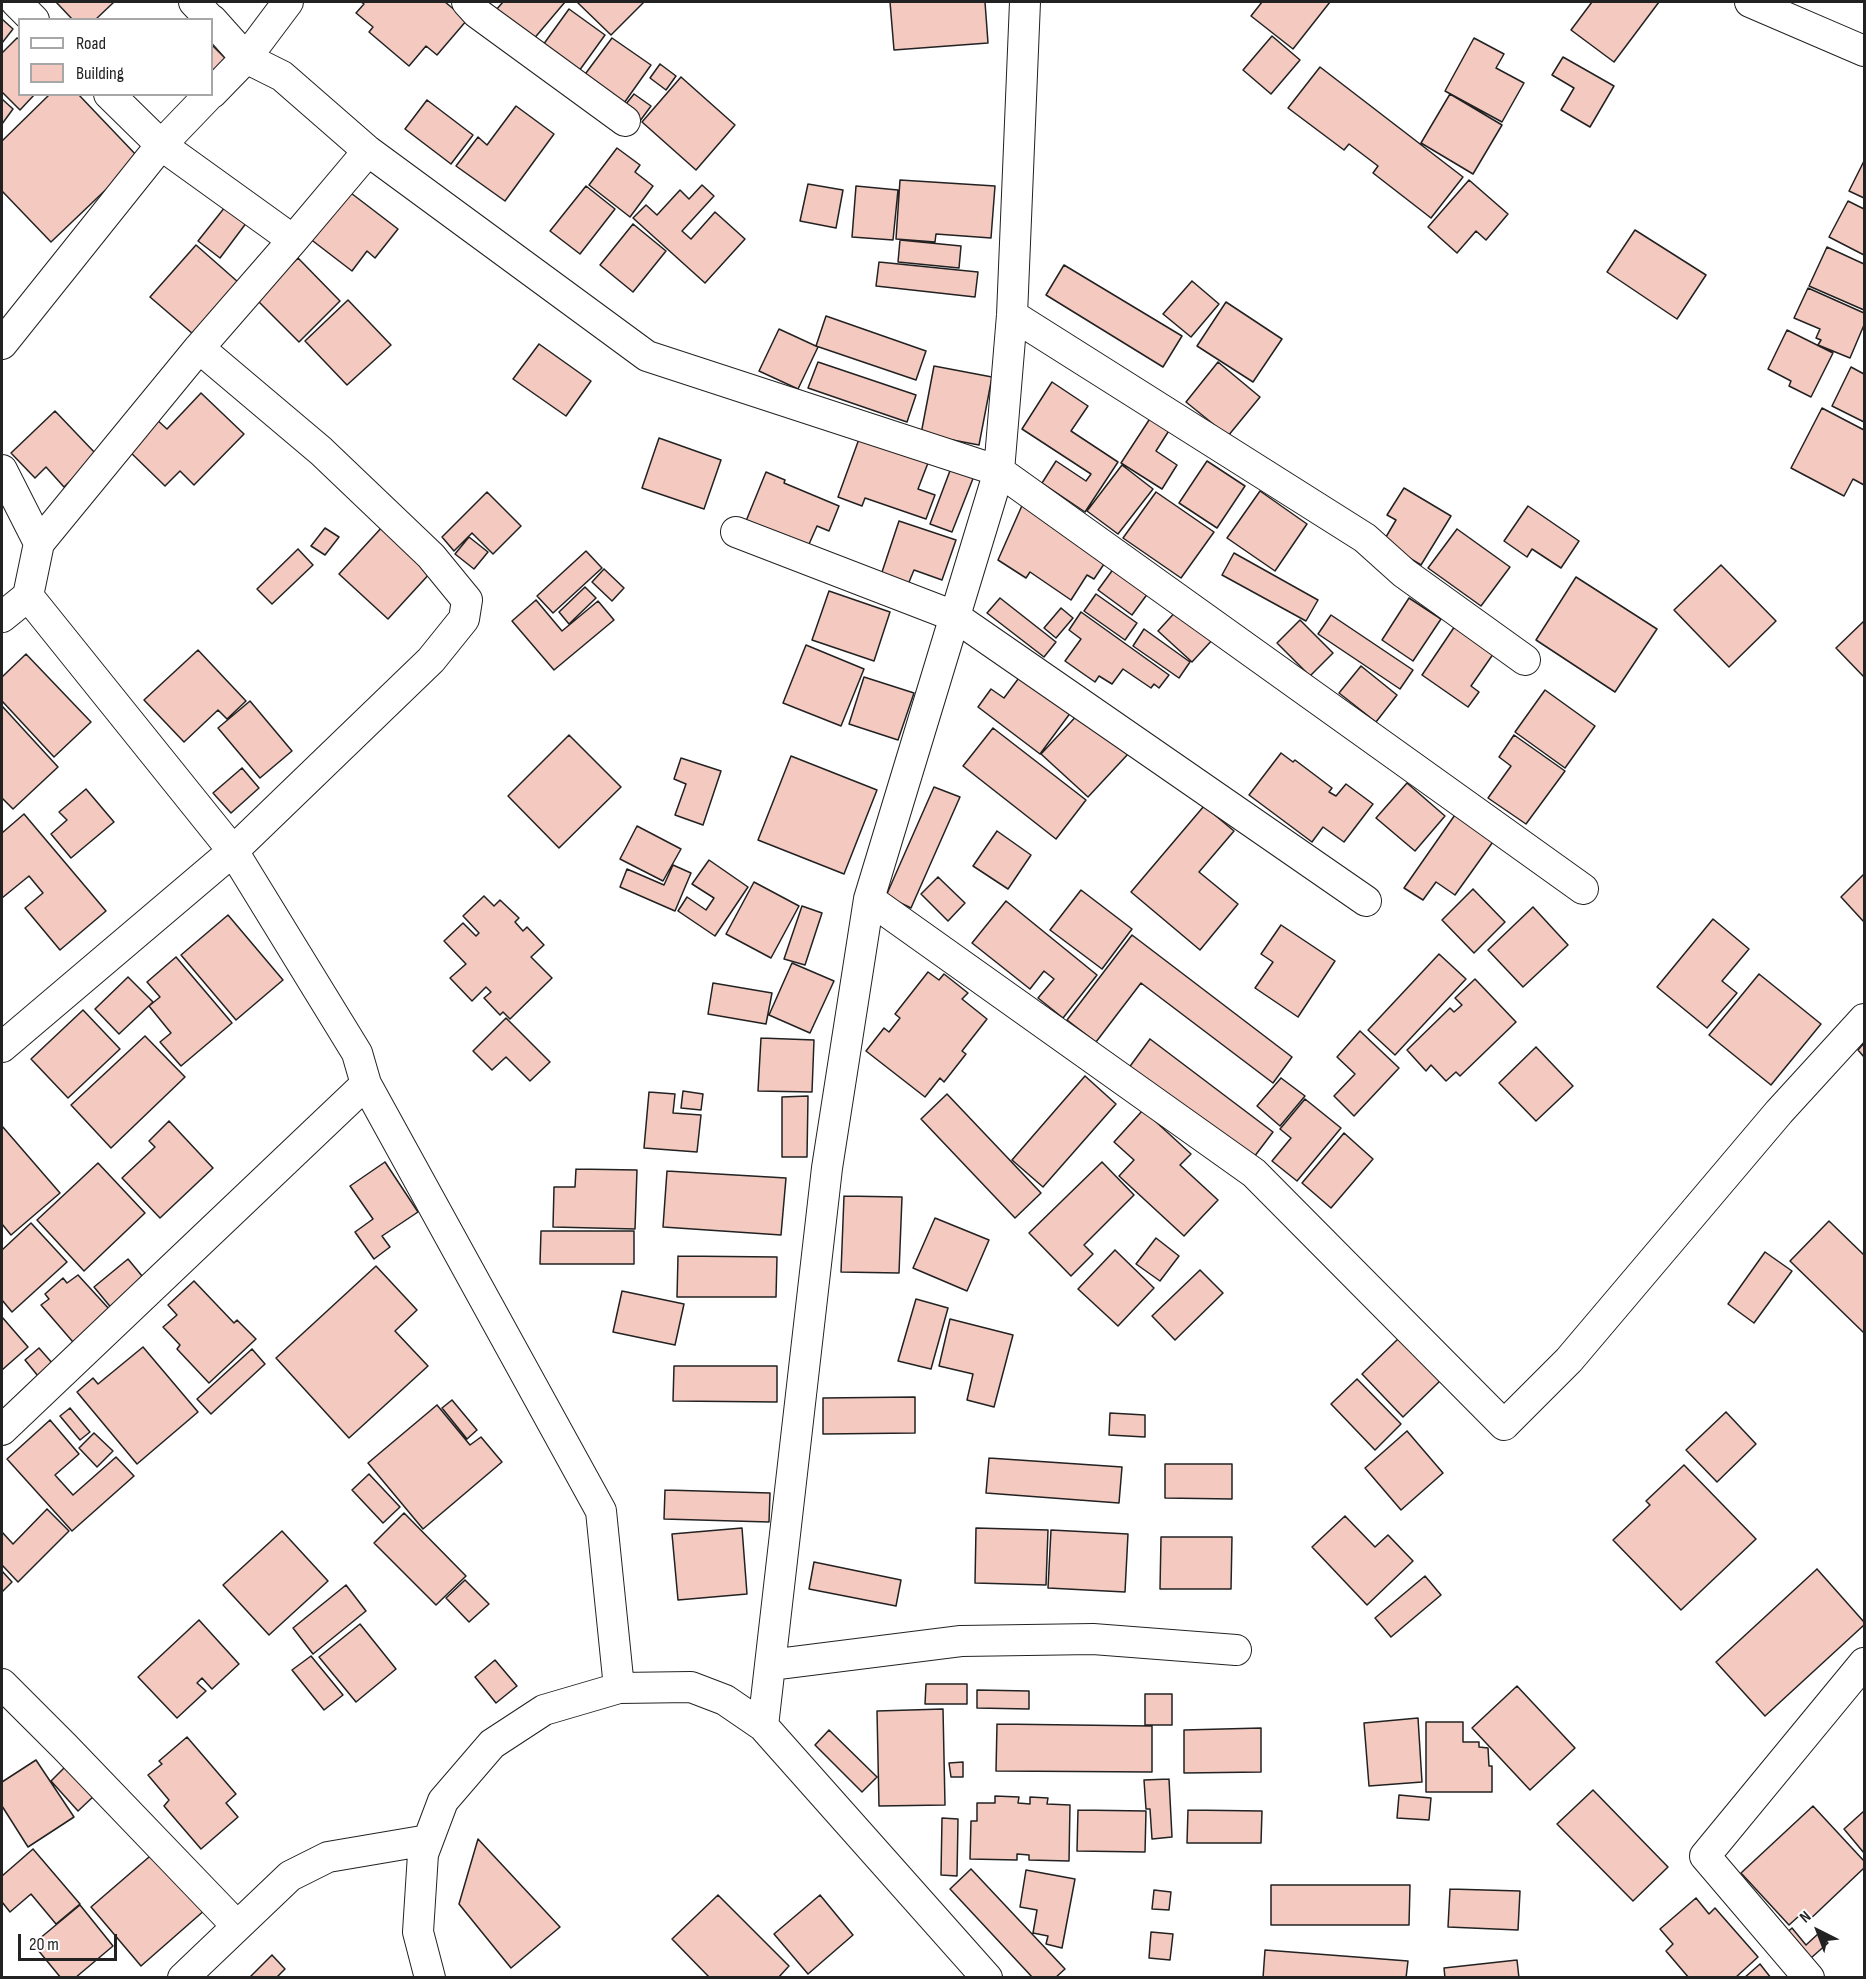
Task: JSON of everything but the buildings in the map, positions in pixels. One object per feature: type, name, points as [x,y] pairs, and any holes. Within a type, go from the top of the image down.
[{"type":"street","points":[[16,2],[32,18]]},
{"type":"street","points":[[194,2],[209,18]]},
{"type":"street","points":[[213,92],[246,58],[288,2]]},
{"type":"street","points":[[467,2],[477,13],[625,121]]},
{"type":"street","points":[[764,1726],[827,1168],[869,899],[999,471],[1012,315],[1025,2]]},
{"type":"street","points":[[1750,2],[1864,51]]},
{"type":"street","points":[[213,22],[246,58],[282,76],[368,151],[647,356],[999,471],[1582,889]]},
{"type":"street","points":[[111,96],[161,145],[293,240]]},
{"type":"street","points":[[2,344],[161,145],[209,96]]},
{"type":"street","points":[[2,617],[28,596],[39,543],[199,348],[368,151]]},
{"type":"street","points":[[1012,315],[1365,538],[1404,573],[1525,660]]},
{"type":"street","points":[[2,1047],[233,851],[431,660],[464,619],[467,600],[430,556],[321,451],[199,348]]},
{"type":"street","points":[[2,470],[39,543]]},
{"type":"street","points":[[736,532],[954,616],[1366,901]]},
{"type":"street","points":[[28,596],[233,851],[357,1053],[366,1084],[602,1511],[619,1688]]},
{"type":"street","points":[[869,899],[1254,1173],[1504,1425],[1569,1360],[1779,1112],[1864,1019]]},
{"type":"street","points":[[2,1431],[366,1084]]},
{"type":"street","points":[[770,1665],[961,1641],[1093,1639],[1236,1650]]},
{"type":"street","points":[[1809,1977],[1705,1856],[1864,1663]]},
{"type":"street","points":[[2,1684],[237,1926]]},
{"type":"street","points":[[430,1977],[418,1932],[423,1854],[443,1801],[492,1744],[544,1710],[619,1688],[691,1687],[725,1700],[764,1726],[987,1977]]},
{"type":"street","points":[[183,1977],[290,1875],[328,1857],[428,1840]]}]
